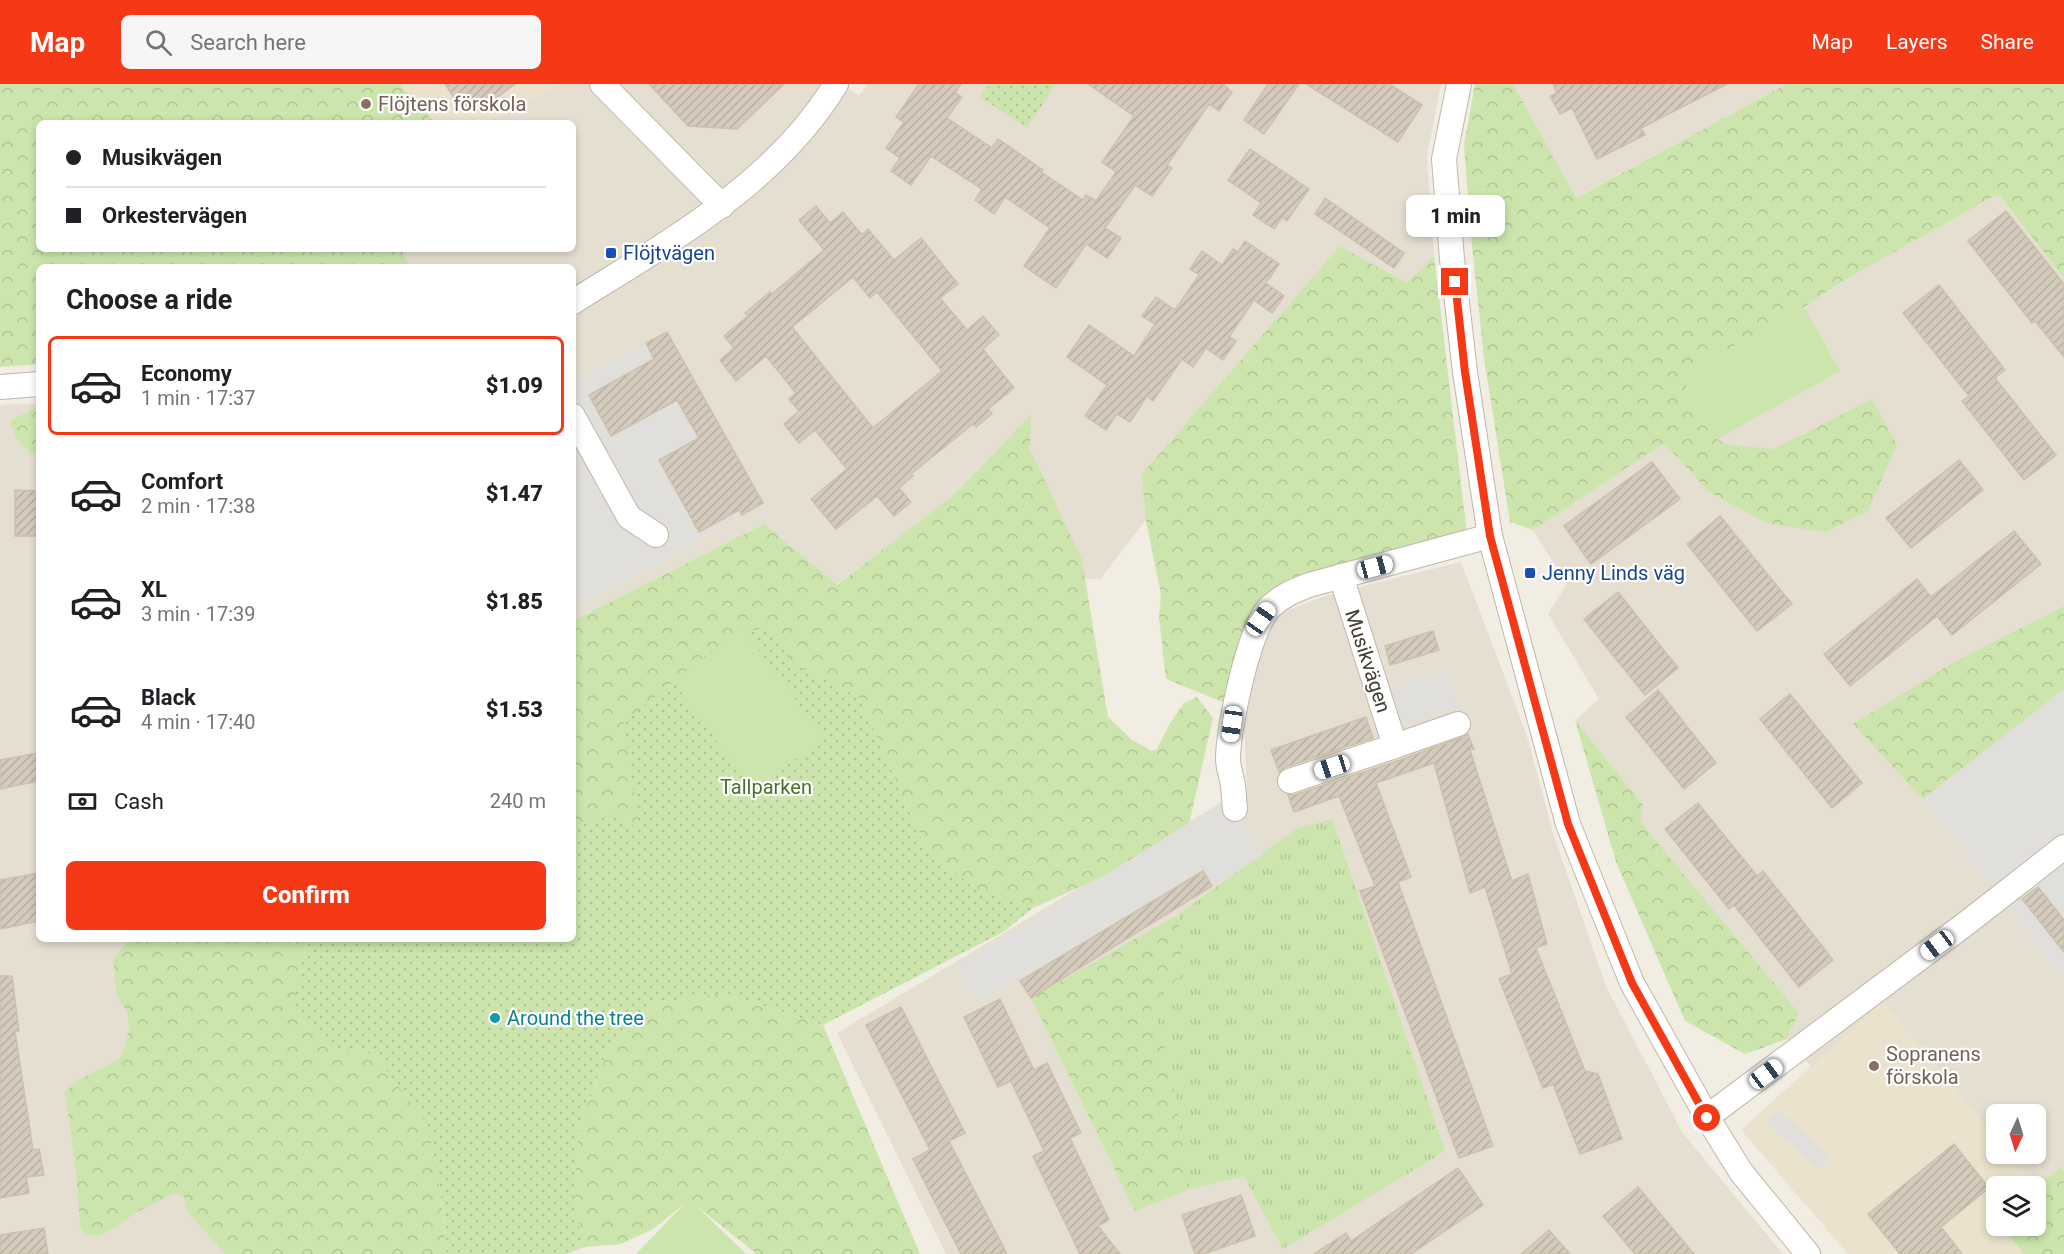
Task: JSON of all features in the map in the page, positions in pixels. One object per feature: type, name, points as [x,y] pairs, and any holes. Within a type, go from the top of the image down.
[{"type":"street","points":[[602,84],[722,206]]},
{"type":"street","points":[[576,300],[684,232],[749,184],[810,123],[836,84]]},
{"type":"street","points":[[1459,84],[1444,159],[1452,259],[1465,372],[1490,536],[1568,824],[1632,983],[1707,1118],[1741,1172],[1808,1254]]},
{"type":"street","points":[[0,387],[36,384]]},
{"type":"street","points":[[576,421],[629,517],[656,535]]},
{"type":"street","points":[[1234,809],[1228,760],[1235,707],[1252,643],[1261,619],[1269,608],[1287,593],[1490,536]]},
{"type":"street","name":"Musikvägen","points":[[1341,576],[1395,746]]},
{"type":"street","points":[[1290,781],[1458,724]]},
{"type":"street","points":[[1707,1118],[2064,847]]},
{"type":"shaded area","name":"Flöjtens förskola","points":[[178,84],[560,84],[494,120],[233,120]]},
{"type":"shaded area","points":[[399,84],[843,84],[859,96],[868,84],[1441,84],[1427,156],[1434,256],[1406,283],[1205,444],[1100,579],[991,575],[881,551],[836,585],[764,524],[576,619],[576,264],[408,264],[402,252],[576,252],[576,120],[432,120]]},
{"type":"shaded area","points":[[1513,84],[1787,84],[1575,198]]},
{"type":"shaded area","points":[[1998,194],[2064,278],[2064,1170],[2061,1167],[2046,1179],[2046,1176],[1986,1176],[1986,1227],[1889,1158],[1787,1039],[1799,1013],[1639,822],[1643,805],[1575,720],[1599,699],[1548,614],[1567,584],[1533,530],[1703,416],[1804,307],[1841,282]]},
{"type":"shaded area","points":[[667,332],[763,503],[576,607],[576,382]]},
{"type":"shaded area","points":[[36,404],[36,942],[243,942],[248,1254],[0,1254],[0,406]]},
{"type":"shaded area","points":[[1461,562],[1526,733],[1554,836],[1606,986],[1682,1132],[1783,1254],[946,1254],[837,1033],[1247,787],[1244,722],[1259,659],[1277,614],[1331,594]]},
{"type":"shaded area","points":[[1448,670],[1459,707],[1402,725],[1391,688]]},
{"type":"shaded area","points":[[2064,689],[2064,979],[1923,799]]},
{"type":"shaded area","points":[[1228,799],[1263,855],[1031,998],[1018,978],[978,1003],[956,967]]},
{"type":"shaded area","name":"Sopranens förskola","points":[[1883,1001],[1986,1126],[1986,1164],[2017,1164],[2028,1176],[1986,1176],[1986,1236],[2046,1236],[2046,1198],[2064,1220],[2064,1254],[1848,1254],[1741,1130]]},
{"type":"shaded area","points":[[1778,1109],[1831,1157],[1819,1170],[1766,1122]]},
{"type":"shaded area","points":[[1999,1236],[2006,1236],[2024,1254]]},
{"type":"green space","points":[[0,84],[399,84],[432,120],[36,120],[36,252],[402,252],[408,264],[36,264],[36,364],[0,367]]},
{"type":"green space","points":[[989,84],[1056,84],[1027,128],[980,97]]},
{"type":"green space","points":[[1475,84],[1513,84],[1576,198],[1787,84],[2064,84],[2064,278],[1998,194],[1841,282],[1804,307],[1681,376],[1717,439],[1728,445],[1774,449],[1872,399],[1897,445],[1868,511],[1825,532],[1766,523],[1709,492],[1664,443],[1533,530],[1510,522],[1484,358],[1464,145]]},
{"type":"green space","points":[[1340,246],[1406,283],[1434,256],[1468,542],[1269,608],[1235,707],[1166,679],[1159,618],[1161,595],[1146,521],[1142,474]]},
{"type":"green space","points":[[1804,307],[1840,371],[1717,439],[1681,376]]},
{"type":"green space","points":[[36,408],[36,454],[20,443],[10,421]]},
{"type":"green space","points":[[1031,415],[1030,449],[1082,560],[1108,717],[1132,740],[1152,751],[1157,749],[1170,723],[1184,703],[1197,697],[1213,718],[1189,824],[1111,873],[1033,908],[1000,896],[982,894],[925,847],[859,697],[794,665],[639,830],[579,824],[576,828],[576,619],[764,524],[837,585],[955,494]]},
{"type":"green space","points":[[2064,606],[2064,689],[1923,799],[1853,724],[1951,664]]},
{"type":"green space","name":"Tallparken","points":[[766,627],[795,665],[859,697],[925,847],[982,894],[1000,896],[1033,908],[1003,932],[823,1025],[722,993],[656,1003],[609,1045],[579,1128],[573,1201],[585,1247],[566,1254],[447,1254],[440,1187],[427,1124],[374,1054],[332,1048],[294,1006],[301,961],[308,942],[576,942],[576,828],[579,824],[614,813],[639,829],[624,722],[729,637]]},
{"type":"green space","points":[[743,629],[824,738],[753,790],[673,681]]},
{"type":"green space","points":[[1575,720],[1643,805],[1640,822],[1799,1013],[1787,1039],[1745,1054],[1685,1021],[1616,862]]},
{"type":"green space","points":[[1332,819],[1445,1151],[1283,1249],[1244,1176],[1190,1189],[1169,1060],[1151,1006],[1182,973],[1179,914],[1296,829]]},
{"type":"green space","points":[[1179,914],[1182,973],[1151,1007],[1169,1060],[1190,1189],[1135,1211],[1031,998]]},
{"type":"green space","points":[[127,942],[308,942],[301,961],[332,1048],[374,1054],[428,1124],[440,1187],[447,1254],[225,1254],[187,1211],[184,1197],[174,1193],[137,1212],[99,1236],[85,1234],[80,1227],[76,1169],[65,1093],[84,1077],[117,1061],[124,1051],[129,1030],[128,1013],[117,996],[113,960]]},
{"type":"green space","points":[[722,993],[823,1025],[920,1254],[757,1254],[689,1200],[653,1229],[621,1244],[585,1247],[573,1201],[579,1128],[609,1045],[656,1003]]},
{"type":"green space","points":[[2061,1167],[2064,1170],[2064,1254],[2024,1254],[2010,1236],[2046,1236],[2046,1179]]},
{"type":"green space","points":[[689,1199],[746,1254],[636,1254]]},
{"type":"building","points":[[445,84],[515,84],[479,111],[461,108]]},
{"type":"building","points":[[649,84],[784,84],[737,129],[688,126]]},
{"type":"building","points":[[919,84],[961,84],[955,93],[962,97],[947,118],[992,148],[998,139],[1083,200],[1086,195],[1096,201],[1116,172],[1102,162],[1134,116],[1088,84],[1223,84],[1232,92],[1219,111],[1209,104],[1167,165],[1172,168],[1152,196],[1135,185],[1105,228],[1121,238],[1107,258],[1086,244],[1056,288],[1024,266],[1050,228],[1005,197],[994,214],[975,200],[982,189],[931,156],[911,185],[891,171],[900,158],[886,148],[904,122],[896,117]]},
{"type":"building","points":[[1268,84],[1299,84],[1264,134],[1244,120]]},
{"type":"building","points":[[1306,84],[1389,84],[1422,105],[1398,142]]},
{"type":"building","points":[[1553,84],[1727,84],[1641,128],[1645,135],[1597,159],[1572,108],[1560,114],[1550,96],[1557,93]]},
{"type":"building","points":[[1250,149],[1309,189],[1287,221],[1282,217],[1274,229],[1253,215],[1261,203],[1228,180]]},
{"type":"building","points":[[1325,198],[1404,253],[1394,268],[1315,214]]},
{"type":"building","points":[[816,206],[830,223],[843,212],[862,235],[868,229],[894,260],[921,238],[958,284],[940,298],[967,330],[983,316],[999,335],[983,349],[1014,388],[988,409],[992,414],[976,427],[973,424],[911,474],[913,476],[899,488],[911,502],[894,516],[877,496],[836,529],[811,499],[847,469],[815,430],[799,443],[784,424],[799,411],[789,399],[796,393],[766,356],[736,381],[720,360],[734,348],[724,336],[748,316],[745,313],[770,292],[772,294],[824,250],[799,220]],"holes":[[[853,277],[870,298],[877,292],[942,371],[873,428],[792,327]]]},
{"type":"building","points":[[2006,211],[2064,284],[2064,357],[2035,321],[2032,323],[1968,241]]},
{"type":"building","points":[[1245,241],[1279,264],[1266,283],[1284,296],[1272,313],[1254,300],[1229,337],[1236,341],[1223,360],[1206,348],[1193,367],[1182,359],[1153,401],[1147,396],[1130,422],[1117,414],[1106,430],[1085,416],[1107,385],[1067,357],[1089,325],[1134,356],[1155,324],[1142,316],[1156,297],[1175,310],[1199,275],[1190,269],[1202,251],[1222,265],[1233,249],[1238,252]]},
{"type":"building","points":[[1939,285],[2005,370],[1995,378],[2056,455],[2024,480],[1962,401],[1969,396],[1903,313]]},
{"type":"building","points":[[667,332],[763,503],[742,515],[739,510],[699,532],[659,460],[699,438],[677,400],[611,436],[589,395],[654,359],[646,343]]},
{"type":"building","points":[[1959,460],[1983,490],[1911,548],[1886,518]]},
{"type":"building","points":[[1652,462],[1680,499],[1591,564],[1564,526]]},
{"type":"building","points":[[15,490],[36,491],[36,536],[15,536]]},
{"type":"building","points":[[1720,516],[1792,604],[1757,631],[1687,544]]},
{"type":"building","points":[[2014,531],[2041,564],[1952,635],[1937,616],[1850,686],[1824,654],[1917,579],[1931,597]]},
{"type":"building","points":[[1618,592],[1678,668],[1645,695],[1584,619]]},
{"type":"building","points":[[1433,631],[1439,650],[1390,665],[1385,646]]},
{"type":"building","points":[[1658,690],[1716,763],[1684,789],[1626,717]]},
{"type":"building","points":[[1790,694],[1862,783],[1832,808],[1760,719]]},
{"type":"building","points":[[1366,717],[1373,738],[1286,767],[1279,772],[1271,750]]},
{"type":"building","points":[[1468,734],[1474,749],[1470,750],[1512,881],[1528,874],[1547,944],[1536,948],[1585,1071],[1598,1074],[1622,1139],[1580,1154],[1553,1084],[1543,1088],[1499,979],[1512,974],[1485,887],[1470,893],[1434,763],[1376,783],[1411,877],[1398,882],[1493,1146],[1459,1158],[1360,891],[1375,886],[1339,796],[1294,812],[1288,795],[1400,760]]},
{"type":"building","points":[[36,754],[36,782],[0,789],[0,760]]},
{"type":"building","points":[[1698,803],[1757,876],[1763,871],[1833,960],[1799,987],[1734,905],[1729,909],[1665,829]]},
{"type":"building","points":[[1203,871],[1212,886],[1031,998],[1020,981]]},
{"type":"building","points":[[36,874],[36,922],[0,929],[0,880]]},
{"type":"building","points":[[2038,887],[2064,920],[2064,952],[2022,899]]},
{"type":"building","points":[[0,976],[12,976],[19,1031],[15,1031],[33,1150],[39,1149],[44,1175],[26,1177],[29,1193],[0,1198]]},
{"type":"building","points":[[1000,999],[1034,1070],[1047,1063],[1081,1133],[1070,1138],[1109,1220],[1098,1226],[1120,1254],[1080,1254],[1033,1156],[1044,1151],[1011,1081],[998,1087],[964,1017]]},
{"type":"building","points":[[901,1007],[965,1133],[949,1141],[1007,1254],[961,1254],[913,1159],[930,1150],[866,1025]]},
{"type":"building","points":[[1954,1144],[1986,1184],[1986,1190],[1941,1227],[1962,1254],[1900,1254],[1868,1214]]},
{"type":"building","points":[[1458,1168],[1483,1205],[1411,1254],[1314,1254],[1346,1233],[1351,1241]]},
{"type":"building","points":[[1638,1187],[1694,1254],[1635,1254],[1603,1216]]},
{"type":"building","points":[[1241,1195],[1255,1236],[1204,1254],[1195,1254],[1182,1215]]},
{"type":"building","points":[[44,1228],[48,1254],[0,1254],[0,1235]]},
{"type":"building","points":[[1549,1230],[1570,1254],[1521,1254]]},
{"type":"place","name":"Flöjtens förskola","points":[[366,104]]},
{"type":"place","name":"Flöjtvägen","points":[[611,253]]},
{"type":"place","name":"Jenny Linds väg","points":[[1530,573]]},
{"type":"place","name":"Around the tree","points":[[495,1018]]},
{"type":"place","name":"Sopranens förskola","points":[[1874,1066]]},
{"type":"route","points":[[1455,282],[1465,372],[1490,536],[1568,824],[1632,983],[1707,1118]]}]
